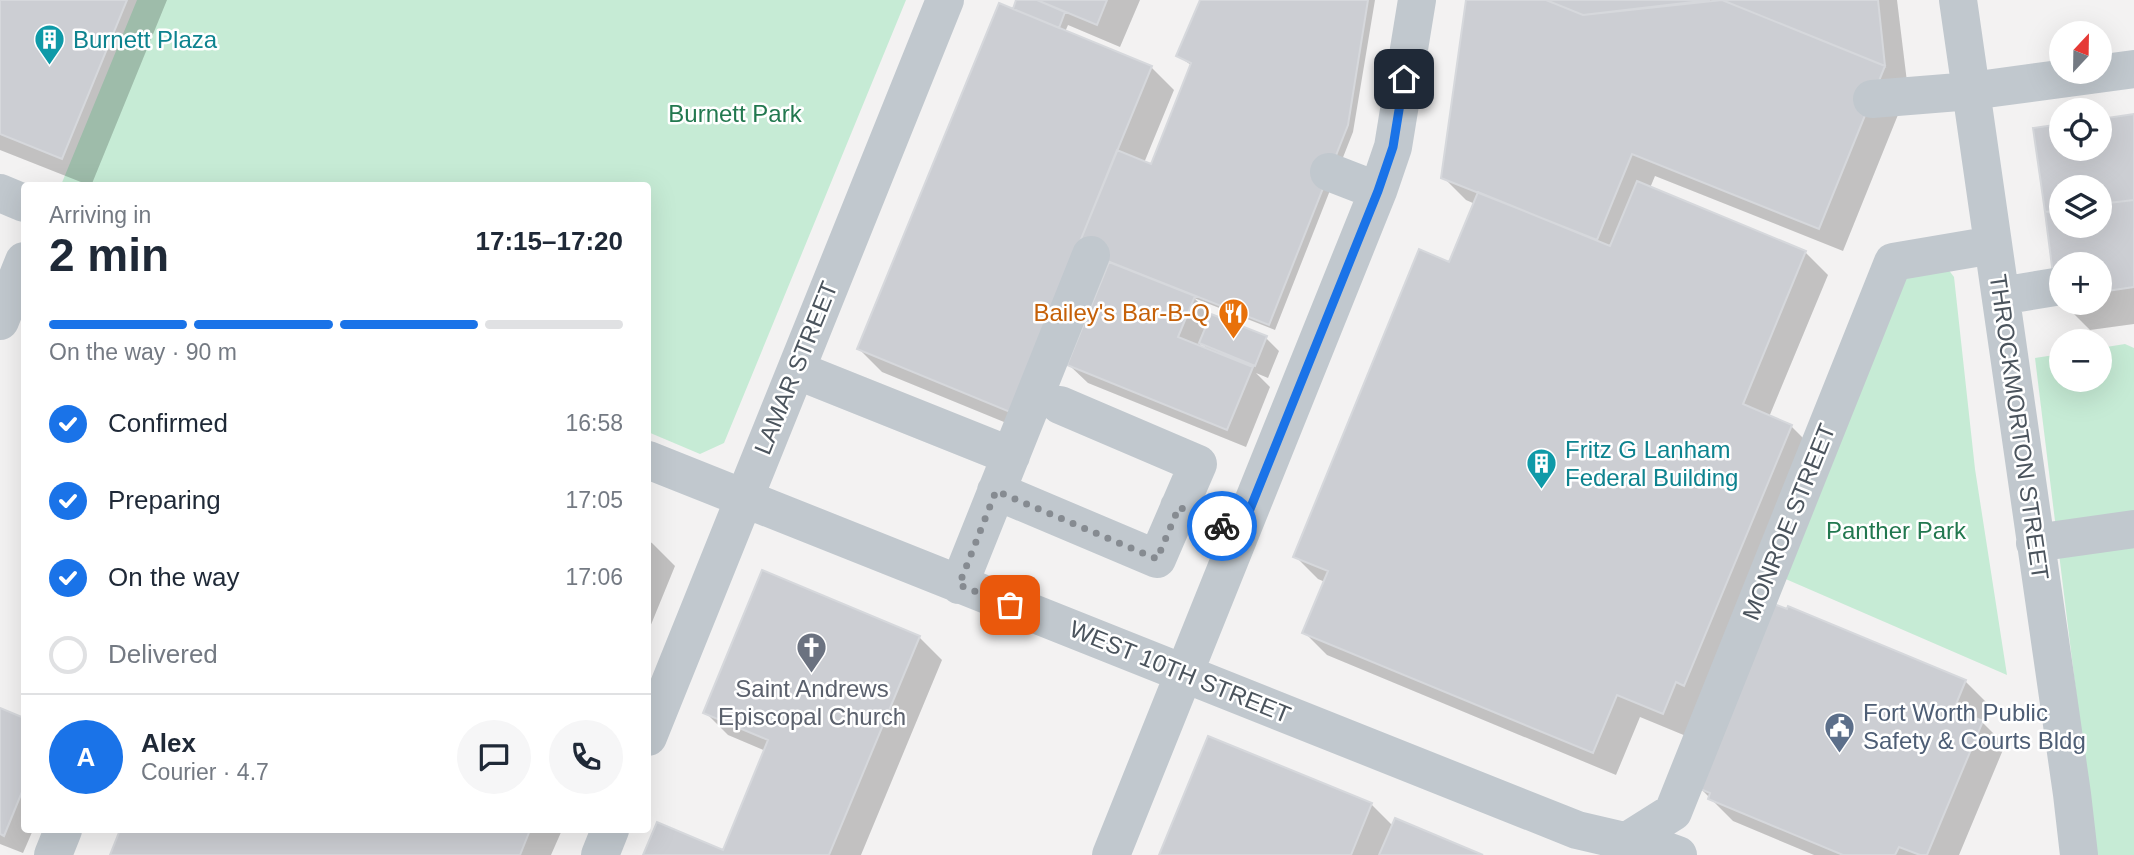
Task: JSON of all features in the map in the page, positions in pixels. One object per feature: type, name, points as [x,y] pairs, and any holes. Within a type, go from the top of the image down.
[{"type":"street","name":"LAMAR STREET","points":[[651,730],[945,0]]},
{"type":"street","points":[[1111,855],[1378,191],[1393,147],[1417,0]]},
{"type":"street","name":"THROCKMORTON STREET","points":[[1958,0],[2079,855]]},
{"type":"street","points":[[1872,99],[1971,91],[2134,69]]},
{"type":"street","points":[[1329,172],[1378,191]]},
{"type":"street","points":[[0,193],[21,202]]},
{"type":"street","name":"MONROE STREET","points":[[1624,848],[1674,812],[1893,262],[1993,245]]},
{"type":"street","points":[[959,585],[1091,255]]},
{"type":"street","points":[[0,321],[21,268]]},
{"type":"street","points":[[2001,296],[2049,288]]},
{"type":"street","points":[[796,370],[1011,456]]},
{"type":"street","points":[[996,491],[1157,559],[1198,464],[1060,405]]},
{"type":"street","name":"WEST 10TH STREET","points":[[651,461],[1577,830],[1624,848],[1678,855]]},
{"type":"street","points":[[1179,507],[1240,534]]},
{"type":"street","points":[[2035,543],[2134,529]]},
{"type":"street","points":[[53,855],[62,833]]},
{"type":"street","points":[[600,855],[609,833]]},
{"type":"green space","name":"Burnett Park","points":[[137,0],[906,0],[724,443],[700,454],[651,433],[651,182],[62,182]]},
{"type":"green space","name":"Panther Park","points":[[1945,265],[1954,277],[1975,469],[2007,675],[1781,577],[1906,276]]},
{"type":"green space","points":[[2125,344],[2134,348],[2134,855],[2096,855],[2035,358],[2049,356],[2049,392],[2112,392],[2112,346]]},
{"type":"building","name":"Burnett Plaza","points":[[0,0],[127,0],[62,159],[0,134]]},
{"type":"building","points":[[1016,0],[1037,0],[1065,12],[1059,28],[1013,9]]},
{"type":"building","points":[[1037,0],[1107,0],[1097,25]]},
{"type":"building","points":[[1200,0],[1368,0],[1348,125],[1269,325],[1077,249],[1117,150],[1151,164],[1191,63],[1176,56]]},
{"type":"building","points":[[1466,0],[1546,0],[1583,15],[1722,0],[1885,66],[1819,229],[1632,154],[1597,240],[1441,178]]},
{"type":"building","points":[[1546,0],[1710,0],[1583,15]]},
{"type":"building","points":[[1722,0],[1878,0],[1885,66]]},
{"type":"building","points":[[999,3],[1152,66],[1010,412],[857,349]]},
{"type":"building","points":[[2134,114],[2134,200],[2112,203],[2112,175],[2049,175],[2049,212],[2045,212],[2033,128],[2049,126],[2049,161],[2112,161],[2112,117]]},
{"type":"building","name":"Fritz G Lanham Federal Building","points":[[1637,181],[1806,251],[1743,404],[1792,425],[1684,686],[1676,682],[1663,714],[1617,695],[1593,753],[1302,633],[1328,571],[1293,557],[1419,249],[1449,262],[1478,192],[1610,246]]},
{"type":"building","points":[[2134,200],[2134,287],[2112,290],[2112,252],[2050,252],[2045,212],[2049,212],[2049,238],[2112,238],[2112,203]]},
{"type":"building","points":[[1109,262],[1195,296],[1178,337],[1253,367],[1227,430],[1067,365]]},
{"type":"building","name":"Bailey's Bar-B-Q","points":[[1211,314],[1267,336],[1255,366],[1199,343]]},
{"type":"building","name":"Saint Andrews Episcopal Church","points":[[762,570],[920,636],[829,855],[643,855],[657,822],[723,850],[768,740],[703,713]]},
{"type":"building","name":"Fort Worth Public Safety & Courts Bldg","points":[[1774,604],[1787,609],[1788,606],[1966,680],[1954,709],[1983,721],[1927,855],[1899,847],[1895,855],[1843,855],[1708,799],[1710,793],[1698,788]]},
{"type":"building","points":[[0,708],[21,717],[21,794],[4,836],[0,834]]},
{"type":"building","points":[[1208,736],[1372,803],[1351,855],[1159,855]]},
{"type":"building","points":[[1395,818],[1483,855],[1379,855]]},
{"type":"building","points":[[119,833],[529,833],[520,855],[110,855]]},
{"type":"way so far","points":[[1010,605],[959,585],[996,491],[1157,559],[1179,507],[1222,526]]},
{"type":"place","name":"Burnett Plaza","points":[[50,67]]},
{"type":"place","name":"Bailey's Bar-B-Q","points":[[1233,340]]},
{"type":"place","name":"Fritz G Lanham Federal Building","points":[[1542,491]]},
{"type":"place","name":"Saint Andrews Episcopal Church","points":[[812,674]]},
{"type":"place","name":"Fort Worth Public Safety & Courts Bldg","points":[[1840,754]]},
{"type":"route","points":[[1222,526],[1240,534],[1369,216],[1393,147],[1404,79]]}]
